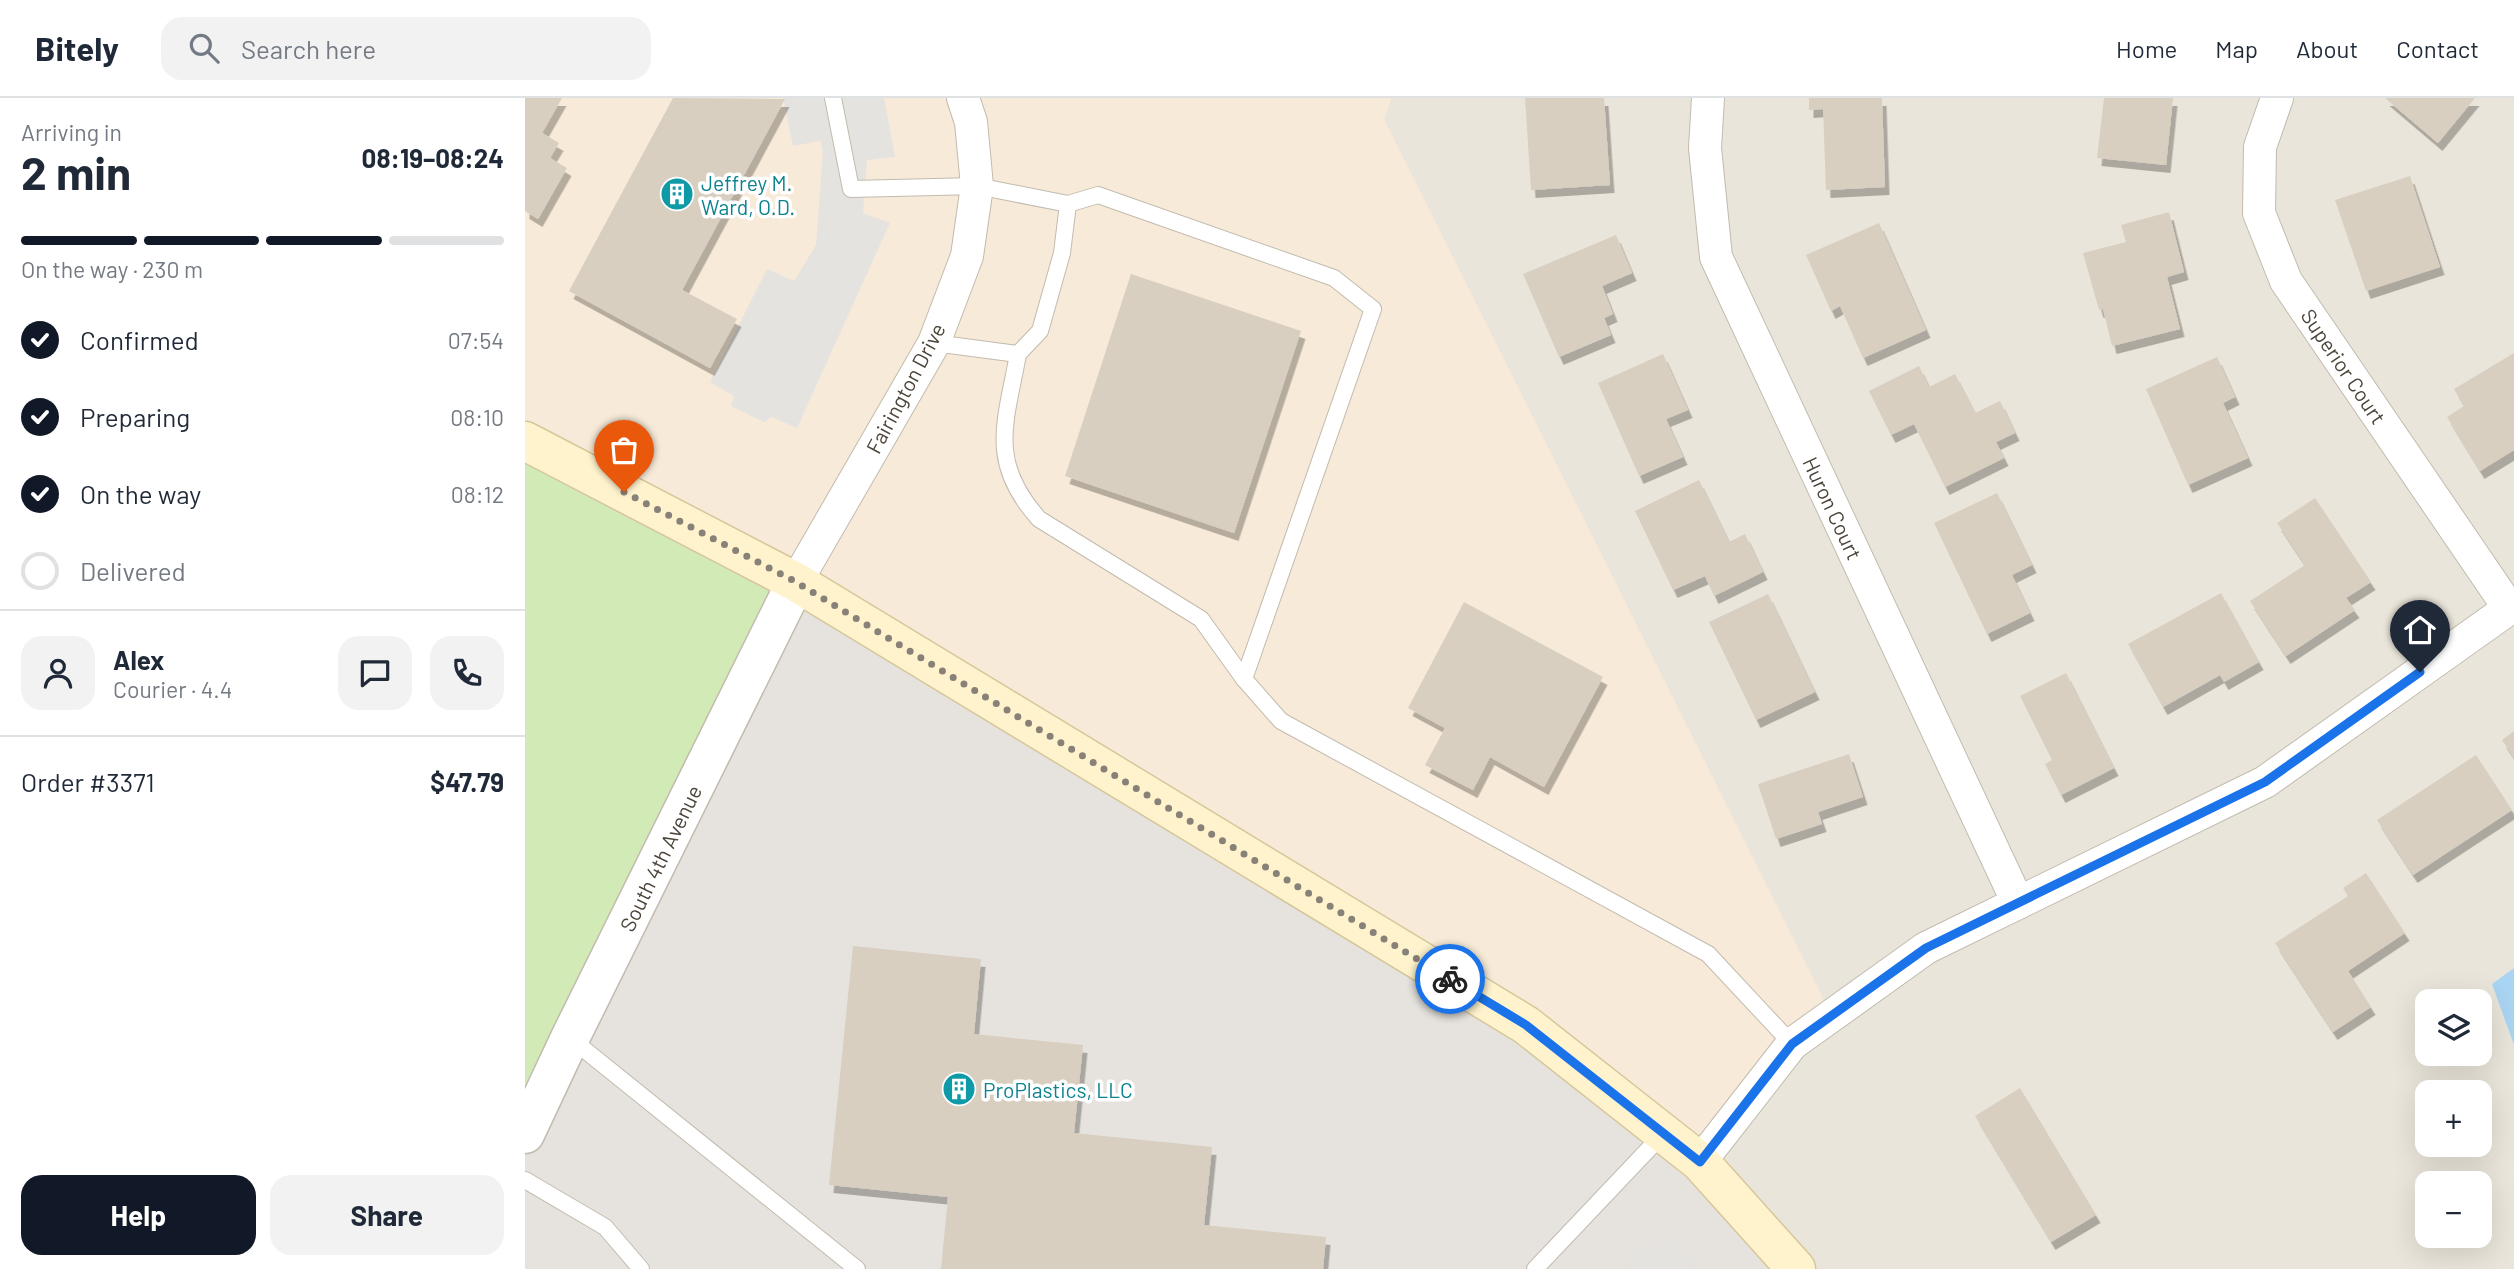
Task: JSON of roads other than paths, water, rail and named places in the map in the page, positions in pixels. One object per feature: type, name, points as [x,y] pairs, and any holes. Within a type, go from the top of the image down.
[{"type":"main road","points":[[525,441],[796,582],[1526,1025],[1700,1162],[1796,1269]]},
{"type":"street","name":"Fairington Drive","points":[[796,582],[934,343],[967,256],[977,186],[971,122],[963,98]]},
{"type":"street","name":"Huron Court","points":[[1708,98],[1705,148],[1716,257],[2018,903]]},
{"type":"street","name":"Superior Court","points":[[2277,98],[2260,147],[2259,213],[2286,281],[2512,607]]},
{"type":"street","name":"South 4th Avenue","points":[[525,1134],[796,582]]},
{"type":"street","points":[[1700,1162],[1792,1044],[1926,948],[2265,782],[2512,607]]},
{"type":"lane","points":[[833,98],[851,189],[977,186],[1068,204],[1098,195],[1334,278],[1373,309],[1244,679]]},
{"type":"lane","points":[[1068,204],[1062,253],[1040,331],[1018,354],[1005,426],[1005,458],[1010,479],[1023,501],[1039,519],[1201,619],[1244,679],[1281,721],[1708,954],[1792,1044]]},
{"type":"lane","points":[[934,343],[1018,354]]},
{"type":"lane","points":[[571,1038],[857,1269]]},
{"type":"lane","points":[[1535,1269],[1663,1134]]},
{"type":"lane","points":[[525,1180],[605,1227],[641,1269]]},
{"type":"water","points":[[2514,968],[2514,1045],[2492,984]]},
{"type":"place","name":"Jeffrey M. Ward, O.D.","points":[[677,194]]},
{"type":"place","name":"ProPlastics, LLC","points":[[959,1089]]}]
